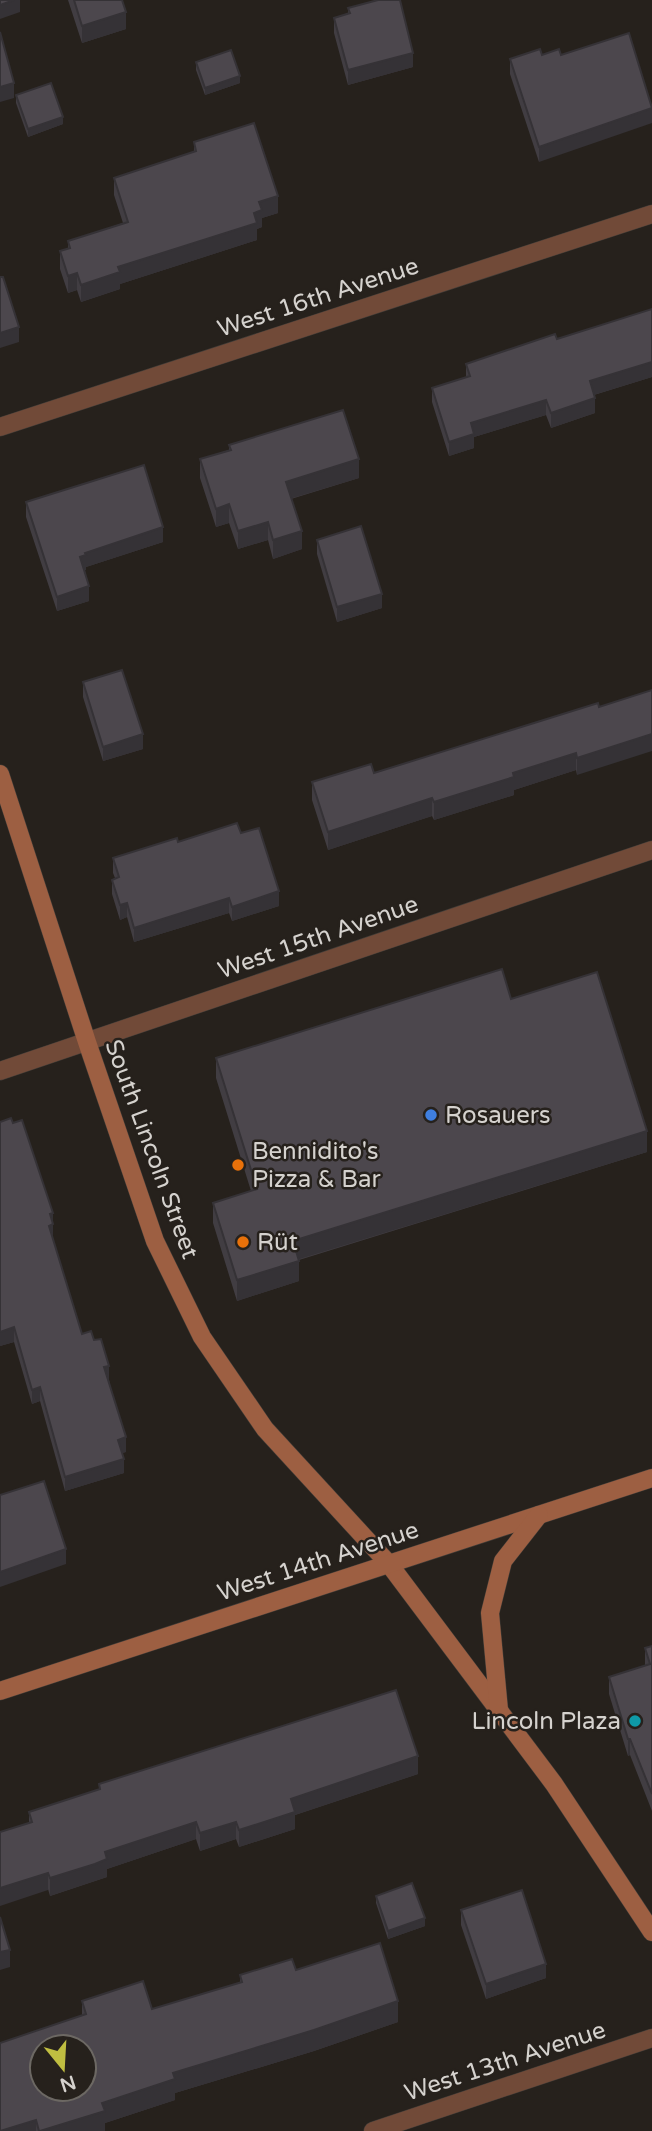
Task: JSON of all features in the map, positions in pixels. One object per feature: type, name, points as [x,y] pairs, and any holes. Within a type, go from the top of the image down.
[{"type":"street","name":"West 16th Avenue","points":[[0,427],[652,214]]},
{"type":"street","name":"South Lincoln Street","points":[[0,774],[155,1241],[202,1337],[265,1429],[389,1564],[554,1784],[652,1932]]},
{"type":"street","name":"West 15th Avenue","points":[[0,1071],[652,850]]},
{"type":"street","name":"West 14th Avenue","points":[[0,1691],[652,1478]]},
{"type":"street","points":[[499,1710],[490,1613],[503,1561],[538,1515]]},
{"type":"street","name":"West 13th Avenue","points":[[373,2131],[652,2038]]},
{"type":"building","points":[[0,0],[14,0],[0,5]]},
{"type":"building","points":[[74,0],[122,0],[126,12],[82,26]]},
{"type":"building","points":[[378,0],[400,0],[413,53],[348,70],[334,18],[350,13],[348,8]]},
{"type":"building","points":[[0,32],[14,83],[0,87]]},
{"type":"building","points":[[629,33],[652,108],[539,147],[510,59],[540,49],[542,55],[559,49],[561,55]]},
{"type":"building","points":[[231,50],[240,76],[205,88],[196,62]]},
{"type":"building","points":[[51,83],[63,117],[28,129],[16,95]]},
{"type":"building","points":[[254,123],[278,196],[259,202],[262,210],[254,213],[257,223],[118,267],[120,272],[81,285],[77,273],[68,276],[60,251],[70,248],[68,241],[128,222],[114,178],[196,151],[194,142]]},
{"type":"building","points":[[0,277],[3,277],[19,327],[0,333]]},
{"type":"building","points":[[652,309],[652,362],[590,381],[595,398],[551,413],[546,400],[471,423],[474,434],[449,442],[432,388],[470,376],[466,364],[555,334],[557,339]]},
{"type":"building","points":[[343,410],[359,459],[286,482],[302,531],[273,540],[268,522],[238,531],[229,504],[216,509],[200,459],[231,450],[229,445]]},
{"type":"building","points":[[144,465],[163,527],[85,553],[86,555],[80,557],[89,586],[57,597],[26,502]]},
{"type":"building","points":[[361,526],[382,594],[337,607],[317,540]]},
{"type":"building","points":[[122,670],[143,734],[103,747],[83,682]]},
{"type":"building","points":[[652,690],[652,734],[577,758],[576,753],[513,773],[514,777],[434,802],[432,798],[328,832],[312,782],[371,764],[374,773],[598,703],[599,707]]},
{"type":"building","points":[[237,823],[241,833],[259,828],[279,891],[232,907],[229,898],[134,928],[127,903],[120,905],[112,880],[119,877],[113,858],[177,838],[178,842]]},
{"type":"building","name":"Rosauers","points":[[502,969],[511,999],[597,972],[647,1131],[293,1241],[299,1261],[237,1280],[213,1203],[257,1189],[216,1058]]},
{"type":"building","points":[[11,1118],[13,1123],[22,1120],[53,1213],[50,1214],[53,1224],[49,1226],[82,1334],[91,1331],[94,1340],[101,1339],[109,1366],[104,1367],[126,1437],[118,1440],[124,1459],[65,1477],[40,1387],[32,1390],[14,1327],[0,1332],[0,1122]]},
{"type":"building","points":[[44,1481],[66,1549],[0,1572],[0,1495]]},
{"type":"building","name":"Lincoln Plaza","points":[[652,1646],[652,1794],[628,1739],[609,1677],[650,1664],[645,1648]]},
{"type":"building","points":[[396,1690],[418,1756],[291,1799],[295,1812],[239,1830],[236,1822],[200,1833],[196,1822],[105,1852],[107,1859],[95,1864],[50,1878],[48,1873],[0,1888],[0,1832],[32,1822],[29,1812],[100,1789],[99,1784]]},
{"type":"building","points":[[412,1883],[425,1918],[388,1931],[376,1896]]},
{"type":"building","points":[[522,1890],[546,1964],[486,1984],[461,1910]]},
{"type":"building","points":[[0,1917],[10,1950],[0,1952]]},
{"type":"building","points":[[380,1943],[398,2001],[173,2073],[175,2079],[102,2103],[105,2111],[40,2131],[36,2120],[0,2131],[0,2043],[28,2034],[28,2103],[98,2103],[98,2033],[30,2033],[86,2014],[82,2001],[143,1981],[152,2009],[242,1982],[240,1975],[292,1959],[296,1970]]},
{"type":"place","name":"Rosauers","points":[[431,1115]]},
{"type":"place","name":"Bennidito's Pizza & Bar","points":[[238,1165]]},
{"type":"place","name":"Rüt","points":[[243,1242]]},
{"type":"place","name":"Lincoln Plaza","points":[[635,1721]]}]
